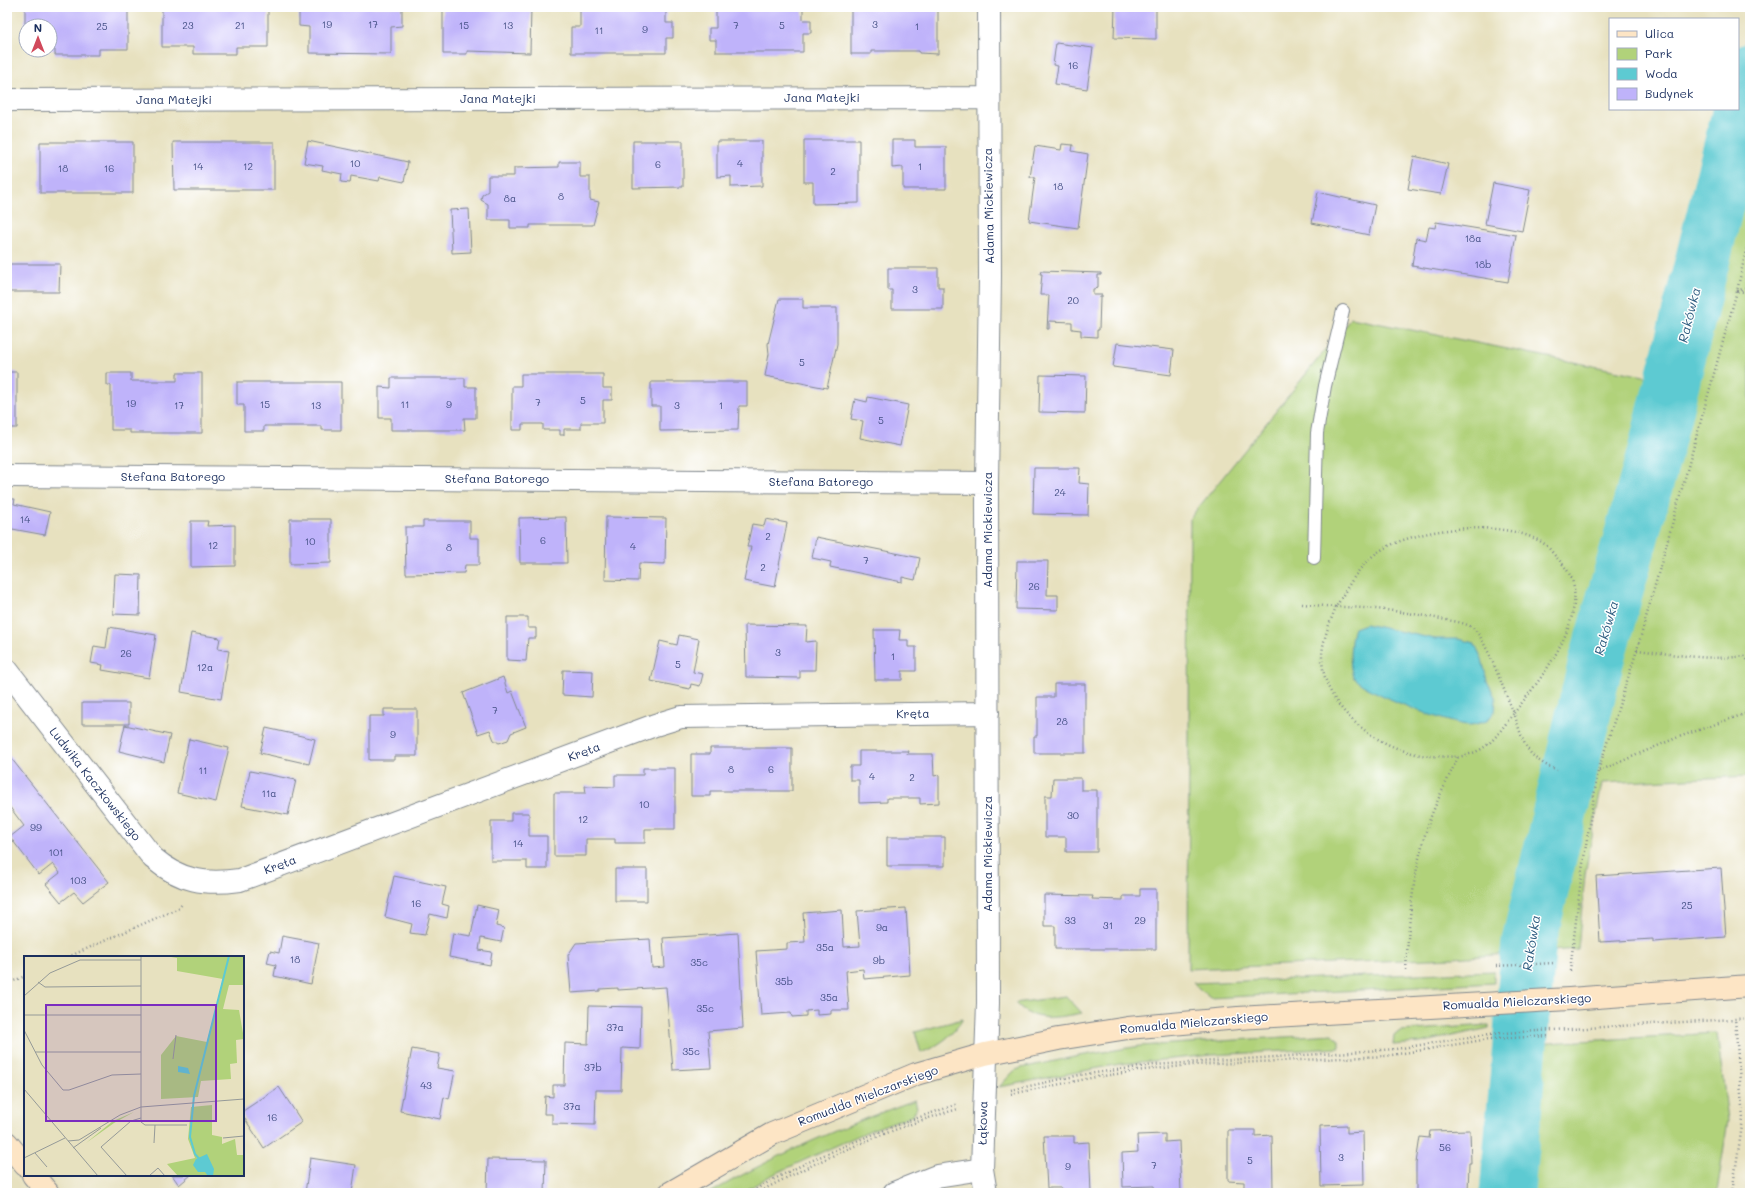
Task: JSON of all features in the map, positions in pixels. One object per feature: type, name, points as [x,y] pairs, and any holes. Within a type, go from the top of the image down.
[{"type":"street","name":"Adama Mickiewicza","points":[[985,1054],[988,1003],[987,483],[990,276],[988,7]]},
{"type":"street","name":"Jana Matejki","points":[[7,100],[988,98]]},
{"type":"street","name":"Stefana Batorego","points":[[7,476],[987,483]]},
{"type":"street","name":"Ludwika Kaczkowskiego","points":[[7,670],[153,858],[165,868],[180,877],[196,881]]},
{"type":"street","name":"Kręta","points":[[196,881],[228,882],[250,877],[655,725],[681,717],[988,713]]},
{"type":"street","name":"Romualda Mielczarskiego","points":[[670,1193],[737,1153],[804,1120],[916,1074],[985,1054],[1058,1039],[1136,1028],[1238,1018],[1550,1000],[1741,987]]},
{"type":"street","name":"Łąkowa","points":[[985,1054],[972,1102],[986,1193]]},
{"type":"street","points":[[7,1144],[24,1164]]},
{"type":"street","points":[[894,1193],[937,1176],[982,1169]]},
{"type":"street","points":[[34,1176],[48,1193]]},
{"type":"lane","points":[[1314,558],[1317,433],[1325,386],[1343,311]]},
{"type":"path","points":[[1570,963],[1582,870],[1598,771],[1637,650],[1737,291],[1750,233]]},
{"type":"path","points":[[1737,291],[1750,286]]},
{"type":"path","points":[[1737,291],[1750,293]]},
{"type":"path","points":[[1447,529],[1482,529],[1520,533],[1546,545],[1566,567],[1574,586],[1574,608],[1558,649],[1543,676],[1488,746],[1471,754],[1458,757],[1421,755],[1379,740],[1358,724],[1333,697],[1324,678],[1322,656],[1328,627],[1336,607],[1356,574],[1378,552],[1413,536],[1447,529]]},
{"type":"path","points":[[1302,604],[1336,607],[1362,607],[1456,622],[1474,628],[1488,653],[1514,713],[1525,748],[1541,764],[1557,770]]},
{"type":"path","points":[[1637,650],[1683,655],[1750,655]]},
{"type":"path","points":[[1744,656],[1750,663]]},
{"type":"path","points":[[1598,771],[1676,738],[1750,712]]},
{"type":"path","points":[[1406,970],[1409,914],[1417,867],[1430,819],[1458,757]]},
{"type":"path","points":[[70,956],[179,908],[196,881]]},
{"type":"path","points":[[1496,966],[1555,963]]},
{"type":"path","points":[[7,984],[24,976]]},
{"type":"path","points":[[1732,1193],[1743,1119],[1735,1019],[1741,987]]},
{"type":"path","points":[[1005,1091],[1080,1075],[1154,1065],[1396,1050],[1488,1034],[1750,1018]]},
{"type":"path","points":[[749,1193],[816,1158],[872,1133],[972,1102],[1096,1077],[1193,1065],[1386,1056],[1489,1039],[1550,1036]]},
{"type":"path","points":[[757,1193],[817,1162],[972,1102]]},
{"type":"green space","points":[[1750,35],[1750,776],[1602,783],[1585,874],[1578,949],[1453,958],[1188,969],[1190,518],[1351,318],[1664,380],[1731,110],[1739,110],[1739,79]]},
{"type":"green space","points":[[1494,971],[1494,983],[1210,998],[1193,983]]},
{"type":"green space","points":[[1066,996],[1082,1013],[1055,1017],[1038,1016],[1022,1010],[1015,1003]]},
{"type":"green space","points":[[963,1019],[954,1031],[945,1039],[921,1053],[915,1032]]},
{"type":"green space","points":[[1489,1025],[1489,1028],[1420,1043],[1393,1045],[1394,1036],[1400,1031]]},
{"type":"green space","points":[[1717,1033],[1728,1120],[1717,1193],[1487,1193],[1496,1046]]},
{"type":"green space","points":[[1333,1034],[1339,1041],[1339,1048],[1212,1055],[1120,1064],[999,1087],[1014,1071],[1021,1068],[1079,1056],[1140,1046]]},
{"type":"green space","points":[[915,1100],[917,1107],[913,1115],[871,1130],[820,1153],[768,1177],[742,1193],[710,1193],[785,1153],[862,1120]]},
{"type":"water","points":[[1365,624],[1435,639],[1458,639],[1474,643],[1482,659],[1487,681],[1496,699],[1495,711],[1487,721],[1471,725],[1459,724],[1408,707],[1361,684],[1352,674],[1350,661],[1351,645],[1354,628]]},
{"type":"building","points":[[25,7],[128,7],[128,49],[99,49],[99,55],[58,55],[58,18],[25,18]]},
{"type":"building","points":[[162,7],[268,7],[268,47],[236,47],[236,54],[193,54],[193,47],[162,47]]},
{"type":"building","points":[[299,7],[402,7],[402,26],[391,27],[391,54],[309,53],[309,27],[299,26]]},
{"type":"building","points":[[443,7],[531,7],[530,53],[467,51],[467,54],[443,54]]},
{"type":"building","points":[[580,7],[666,7],[666,23],[673,23],[673,38],[666,38],[666,53],[571,53],[571,27],[580,27]]},
{"type":"building","points":[[716,7],[803,7],[803,20],[811,20],[811,33],[803,33],[803,52],[716,52],[716,40],[709,40],[709,28],[716,28]]},
{"type":"building","points":[[851,7],[938,7],[938,54],[919,53],[919,51],[871,51],[871,54],[851,54]]},
{"type":"building","points":[[1115,7],[1156,7],[1156,39],[1114,38]]},
{"type":"building","points":[[1056,43],[1093,48],[1087,89],[1055,84],[1058,66],[1053,65]]},
{"type":"building","points":[[804,140],[859,140],[859,203],[813,204],[813,182],[804,182]]},
{"type":"building","points":[[892,140],[915,140],[915,147],[946,147],[946,189],[903,189],[903,167],[892,168]]},
{"type":"building","points":[[308,141],[408,162],[404,182],[380,177],[379,181],[351,176],[350,183],[341,182],[342,174],[322,170],[323,166],[304,163]]},
{"type":"building","points":[[633,141],[683,141],[683,187],[633,188]]},
{"type":"building","points":[[717,141],[762,141],[762,186],[731,187],[731,176],[717,177]]},
{"type":"building","points":[[40,142],[133,142],[133,193],[40,193]]},
{"type":"building","points":[[173,142],[274,142],[274,190],[174,190]]},
{"type":"building","points":[[1062,144],[1073,145],[1072,151],[1088,154],[1078,228],[1029,221],[1035,177],[1030,177],[1035,146],[1061,150]]},
{"type":"building","points":[[1414,156],[1448,164],[1441,194],[1408,189]]},
{"type":"building","points":[[559,162],[580,162],[580,177],[590,177],[590,200],[599,202],[593,225],[530,225],[530,228],[510,228],[510,220],[488,220],[488,204],[481,200],[482,195],[488,191],[488,176],[514,176],[514,168],[559,167]]},
{"type":"building","points":[[1493,183],[1530,190],[1522,231],[1485,224]]},
{"type":"building","points":[[1318,192],[1375,205],[1369,235],[1312,223]]},
{"type":"building","points":[[469,209],[471,252],[452,253],[450,210]]},
{"type":"building","points":[[1436,222],[1516,235],[1508,282],[1412,266],[1416,238],[1426,240],[1429,227],[1435,228]]},
{"type":"building","points":[[7,264],[60,264],[59,292],[7,292]]},
{"type":"building","points":[[888,268],[938,268],[938,287],[943,287],[943,309],[892,309],[892,290],[888,290]]},
{"type":"building","points":[[1041,271],[1101,273],[1101,275],[1098,275],[1098,288],[1093,289],[1093,295],[1102,295],[1102,297],[1100,297],[1099,330],[1097,330],[1097,337],[1081,336],[1081,330],[1072,329],[1072,322],[1049,321],[1049,329],[1047,329],[1049,295],[1040,295]]},
{"type":"building","points":[[779,299],[803,299],[803,308],[837,308],[837,344],[827,388],[765,376],[769,354],[768,344]]},
{"type":"building","points":[[1117,343],[1174,350],[1171,375],[1113,367]]},
{"type":"building","points":[[7,372],[17,372],[17,428],[7,428]]},
{"type":"building","points":[[107,373],[131,373],[131,381],[177,381],[177,373],[202,373],[202,433],[130,433],[130,430],[111,430],[111,385],[107,385]]},
{"type":"building","points":[[521,374],[603,374],[603,388],[612,388],[612,400],[603,400],[603,423],[581,423],[581,429],[564,429],[564,435],[560,435],[560,430],[543,430],[543,424],[522,424],[522,430],[512,430],[512,386],[521,386]]},
{"type":"building","points":[[1040,375],[1086,376],[1085,413],[1039,412]]},
{"type":"building","points":[[391,378],[465,378],[465,387],[476,387],[476,418],[464,418],[465,430],[391,430],[391,418],[379,418],[379,387],[391,388]]},
{"type":"building","points":[[237,382],[341,382],[341,430],[322,430],[322,426],[264,426],[264,431],[244,431],[244,405],[237,405]]},
{"type":"building","points":[[651,382],[747,382],[747,406],[739,406],[738,430],[660,431],[660,406],[651,406]]},
{"type":"building","points":[[868,397],[908,405],[900,446],[860,438],[863,421],[851,419],[855,399],[867,402]]},
{"type":"building","points":[[1034,468],[1080,468],[1079,483],[1089,484],[1088,515],[1033,514]]},
{"type":"building","points":[[7,499],[15,499],[14,504],[50,512],[45,535],[7,528]]},
{"type":"building","points":[[566,517],[567,563],[520,563],[519,518]]},
{"type":"building","points":[[606,517],[666,518],[665,564],[639,563],[638,581],[605,580]]},
{"type":"building","points":[[290,519],[331,519],[331,563],[290,564]]},
{"type":"building","points":[[766,519],[787,523],[775,587],[744,581],[751,547],[747,547],[752,524],[764,526]]},
{"type":"building","points":[[191,521],[208,521],[207,526],[235,525],[235,566],[191,567]]},
{"type":"building","points":[[423,521],[470,521],[470,538],[479,538],[479,565],[465,565],[464,573],[406,574],[405,527],[423,527]]},
{"type":"building","points":[[816,537],[920,558],[915,580],[902,577],[902,582],[830,567],[831,562],[812,558]]},
{"type":"building","points":[[1017,561],[1048,561],[1047,595],[1058,595],[1058,610],[1016,609]]},
{"type":"building","points":[[115,574],[141,575],[140,615],[113,614]]},
{"type":"building","points":[[507,617],[528,617],[528,628],[536,628],[536,638],[528,638],[526,661],[507,660]]},
{"type":"building","points":[[745,625],[807,626],[806,642],[816,641],[815,670],[800,670],[800,678],[746,677]]},
{"type":"building","points":[[109,627],[156,635],[149,678],[102,670],[103,665],[91,663],[94,646],[106,648]]},
{"type":"building","points":[[874,630],[900,630],[899,640],[908,640],[908,647],[916,647],[916,671],[902,671],[902,680],[875,680]]},
{"type":"building","points":[[191,633],[220,638],[218,649],[229,651],[221,699],[181,692]]},
{"type":"building","points":[[679,635],[699,639],[693,672],[703,674],[700,686],[691,684],[690,689],[651,681],[660,641],[677,645]]},
{"type":"building","points":[[563,670],[593,671],[592,697],[562,695]]},
{"type":"building","points":[[503,677],[508,693],[512,691],[526,727],[511,733],[508,740],[499,743],[494,740],[490,730],[478,734],[463,693]]},
{"type":"building","points":[[1054,684],[1085,684],[1085,753],[1034,753],[1034,736],[1037,736],[1037,697],[1054,697]]},
{"type":"building","points":[[82,703],[129,703],[129,724],[82,724]]},
{"type":"building","points":[[384,709],[417,709],[417,756],[394,756],[394,760],[369,760],[369,716],[384,716]]},
{"type":"building","points":[[125,725],[170,735],[164,762],[119,751]]},
{"type":"building","points":[[266,728],[315,739],[309,764],[260,753]]},
{"type":"building","points":[[189,739],[229,748],[216,802],[177,793]]},
{"type":"building","points":[[710,748],[792,748],[792,791],[710,791],[710,796],[691,796],[691,754],[710,754]]},
{"type":"building","points":[[859,751],[908,751],[907,754],[933,754],[934,776],[939,775],[939,803],[920,804],[920,798],[887,798],[887,802],[859,803],[859,780],[850,780],[850,766],[859,766]]},
{"type":"building","points":[[7,753],[109,882],[83,902],[74,892],[61,902],[46,884],[60,873],[53,864],[39,875],[10,837],[24,826],[9,806],[7,808]]},
{"type":"building","points":[[643,768],[675,768],[675,829],[645,829],[645,843],[615,843],[615,839],[586,839],[586,856],[554,856],[554,793],[586,793],[585,786],[615,787],[615,775],[643,775]]},
{"type":"building","points":[[250,771],[296,780],[288,815],[242,806]]},
{"type":"building","points":[[1053,778],[1081,778],[1081,790],[1097,790],[1097,852],[1066,852],[1066,837],[1045,837],[1045,796],[1052,796]]},
{"type":"building","points":[[511,813],[529,813],[529,836],[547,836],[547,869],[527,869],[527,861],[491,861],[491,821],[511,821]]},
{"type":"building","points":[[887,837],[945,837],[945,866],[887,866]]},
{"type":"building","points":[[1721,868],[1726,937],[1653,942],[1653,939],[1600,942],[1596,876]]},
{"type":"building","points":[[615,869],[647,869],[647,901],[615,901]]},
{"type":"building","points":[[394,876],[446,887],[442,904],[449,906],[447,918],[430,914],[425,935],[410,933],[412,924],[385,917]]},
{"type":"building","points":[[1140,889],[1156,889],[1156,949],[1055,949],[1055,926],[1044,926],[1044,895],[1093,896],[1092,899],[1123,900],[1123,896],[1140,896]]},
{"type":"building","points":[[477,905],[499,910],[496,926],[504,928],[501,942],[481,938],[479,950],[492,952],[490,965],[449,957],[453,933],[471,936]]},
{"type":"building","points":[[906,908],[910,975],[864,979],[863,969],[846,971],[849,1010],[831,1010],[831,1014],[817,1015],[817,1010],[806,1011],[806,1016],[792,1017],[791,1013],[761,1015],[756,951],[787,949],[787,943],[805,942],[803,913],[842,910],[844,947],[860,946],[857,911]]},
{"type":"building","points":[[738,933],[743,1028],[708,1031],[711,1068],[673,1070],[666,987],[618,990],[618,988],[600,989],[600,991],[571,993],[568,955],[576,943],[650,939],[652,968],[665,967],[663,938]]},
{"type":"building","points":[[282,936],[319,943],[311,984],[274,976],[276,965],[267,963],[270,951],[279,953]]},
{"type":"building","points":[[589,1006],[641,1007],[640,1049],[622,1048],[621,1090],[596,1090],[595,1125],[552,1124],[552,1114],[544,1114],[545,1096],[553,1097],[553,1085],[564,1085],[565,1043],[588,1044]]},
{"type":"building","points":[[412,1049],[440,1054],[437,1068],[455,1071],[449,1099],[444,1097],[440,1119],[400,1111]]},
{"type":"building","points":[[279,1087],[302,1122],[264,1148],[244,1118],[244,1110]]},
{"type":"building","points":[[1347,1125],[1347,1133],[1363,1132],[1364,1185],[1321,1186],[1320,1126]]},
{"type":"building","points":[[1228,1130],[1255,1130],[1255,1136],[1272,1135],[1273,1189],[1244,1190],[1244,1182],[1228,1181]]},
{"type":"building","points":[[1470,1130],[1471,1163],[1469,1163],[1468,1193],[1416,1193],[1416,1163],[1420,1137],[1429,1138],[1430,1131]]},
{"type":"building","points":[[1165,1134],[1165,1142],[1179,1141],[1181,1193],[1155,1193],[1154,1186],[1123,1187],[1122,1153],[1138,1152],[1137,1135]]},
{"type":"building","points":[[1044,1136],[1074,1136],[1074,1143],[1089,1142],[1091,1193],[1062,1193],[1061,1188],[1047,1188]]},
{"type":"building","points":[[310,1158],[356,1165],[352,1193],[305,1193]]},
{"type":"building","points":[[488,1159],[546,1160],[545,1193],[487,1193]]},
{"type":"building","points":[[173,1176],[190,1176],[179,1185]]},
{"type":"waterway","name":"Rakówka","points":[[1507,1193],[1529,941],[1596,662],[1654,455],[1750,70]]}]
